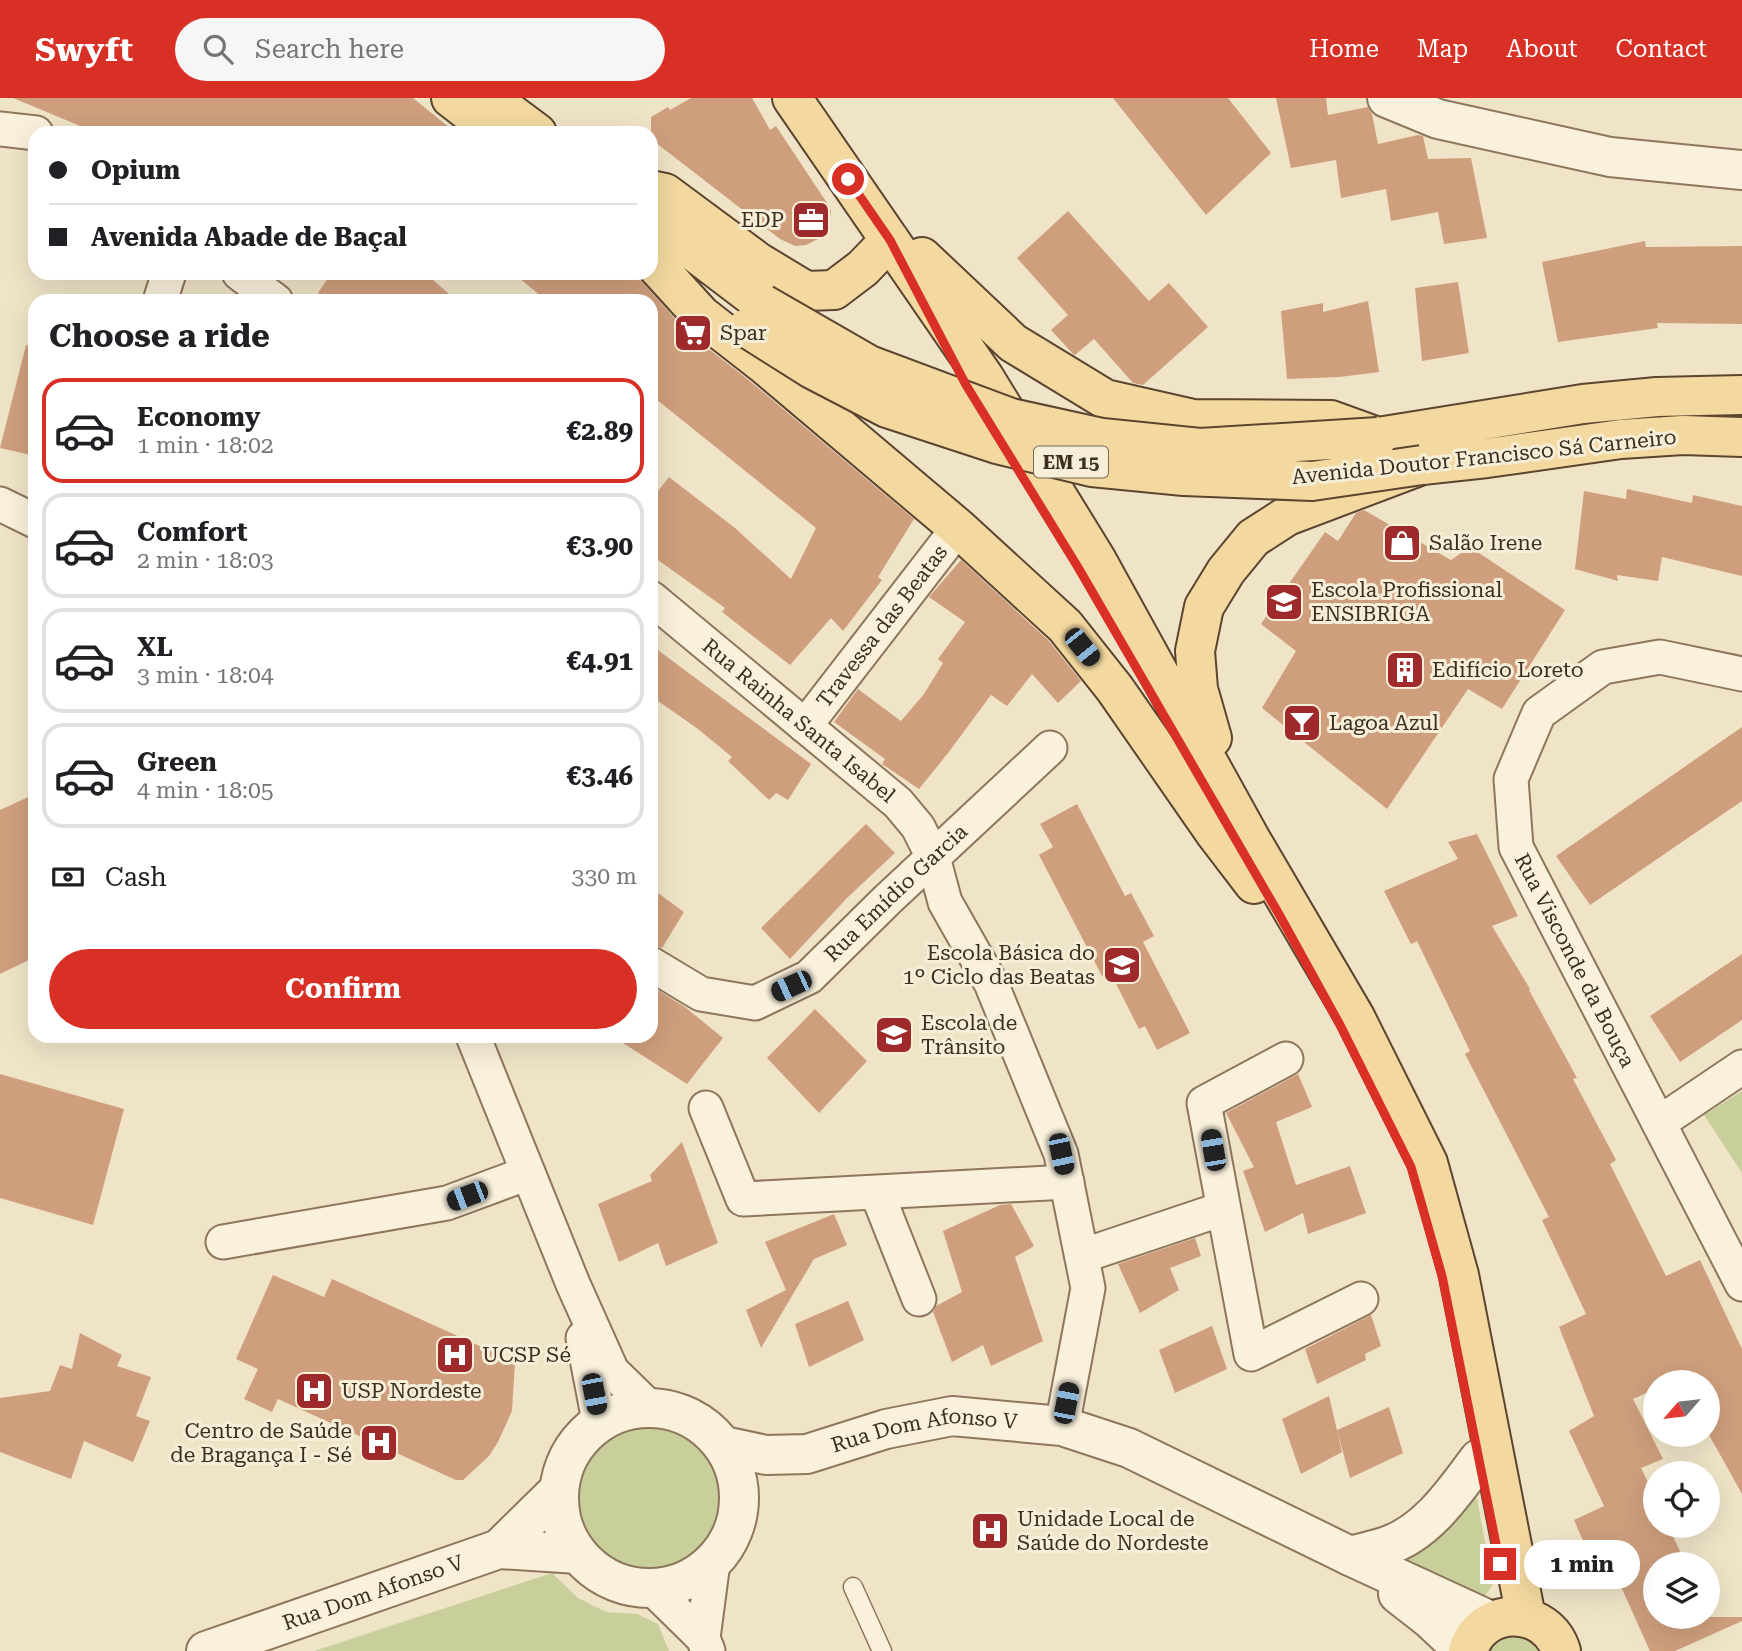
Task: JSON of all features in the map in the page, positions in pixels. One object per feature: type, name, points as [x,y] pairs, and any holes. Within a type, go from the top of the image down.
[{"type":"main road","points":[[451,98],[487,126]]},
{"type":"main road","points":[[491,98],[528,126]]},
{"type":"main road","points":[[792,98],[984,377],[1096,559],[1250,838],[1355,1017],[1428,1163],[1459,1275],[1505,1619]]},
{"type":"main road","points":[[658,192],[665,193],[758,262],[806,291],[834,290],[863,268],[890,240]]},
{"type":"main road","name":"Avenida Doutor Francisco Sá Carneiro","points":[[658,226],[812,369],[887,408],[997,444],[1092,467],[1184,476],[1312,481],[1621,439],[1683,435],[1742,437]]},
{"type":"main road","points":[[890,240],[917,253],[1013,344],[1105,399],[1193,419],[1331,420],[1378,437]]},
{"type":"main road","points":[[890,240],[966,385],[1079,569],[1280,916],[1340,1025],[1411,1167],[1442,1276],[1505,1591],[1505,1619]]},
{"type":"main road","name":"Avenida Doutor Francisco Sá Carneiro","points":[[658,257],[755,316],[869,365],[1011,418],[1102,438],[1200,448],[1378,437],[1593,403],[1657,397],[1742,396]]},
{"type":"main road","points":[[658,268],[701,315],[765,365],[958,528],[1065,626],[1115,689],[1215,833],[1280,916]]},
{"type":"main road","points":[[1250,838],[1214,746],[1198,689],[1195,651],[1204,607],[1226,571],[1253,538],[1287,516],[1422,465]]},
{"type":"main road","points":[[1466,1651],[1476,1635],[1505,1619],[1539,1622],[1550,1631],[1561,1651]]},
{"type":"street","points":[[1387,98],[1438,119],[1610,157],[1742,170]]},
{"type":"street","points":[[0,129],[28,132]]},
{"type":"street","points":[[248,280],[267,294]]},
{"type":"street","points":[[0,504],[28,518]]},
{"type":"street","name":"Travessa das Beatas","points":[[805,726],[958,528]]},
{"type":"street","name":"Rua Rainha Santa Isabel","points":[[658,604],[898,803],[918,827],[933,857],[945,902],[991,983],[1061,1154],[1088,1288],[1062,1426]]},
{"type":"street","name":"Rua Visconde da Bouça","points":[[1740,1274],[1516,847],[1511,779],[1539,713],[1603,667],[1660,657],[1742,674]]},
{"type":"street","name":"Rua Emídio Garcia","points":[[658,968],[701,994],[755,1003],[809,977],[1049,748]]},
{"type":"street","points":[[475,1043],[573,1284],[612,1371],[649,1407]]},
{"type":"street","points":[[1286,1059],[1205,1103],[1222,1209],[1251,1353],[1361,1299]]},
{"type":"street","points":[[1659,1123],[1742,1067]]},
{"type":"street","points":[[706,1108],[743,1199],[1067,1182]]},
{"type":"street","points":[[223,1242],[447,1203],[528,1173]]},
{"type":"street","points":[[877,1193],[919,1299]]},
{"type":"street","points":[[1082,1256],[1222,1209]]},
{"type":"street","points":[[573,1284],[599,1421]]},
{"type":"street","points":[[649,1407],[671,1409],[709,1430],[724,1446],[735,1468],[740,1492],[738,1516],[729,1541],[713,1562],[696,1576],[676,1585],[653,1589],[612,1581],[593,1570],[578,1555],[566,1535],[559,1513],[558,1491],[564,1464],[578,1440],[599,1421],[623,1410],[649,1407]]},
{"type":"street","name":"Rua Dom Afonso V","points":[[724,1446],[766,1455],[807,1454],[886,1429],[952,1416],[1062,1426],[1129,1448],[1350,1556]]},
{"type":"street","points":[[738,1516],[775,1475],[807,1454]]},
{"type":"street","points":[[1350,1556],[1390,1546],[1420,1527],[1445,1505],[1479,1459]]},
{"type":"street","name":"Rua Dom Afonso V","points":[[499,1549],[558,1491]]},
{"type":"street","name":"Rua Dom Afonso V","points":[[206,1651],[499,1549],[578,1555]]},
{"type":"street","points":[[1350,1556],[1505,1619]]},
{"type":"street","points":[[1350,1556],[1466,1651]]},
{"type":"street","points":[[705,1645],[713,1562]]},
{"type":"street","points":[[653,1589],[705,1645]]},
{"type":"lane","points":[[853,1587],[881,1651]]},
{"type":"green space","points":[[1742,1091],[1742,1173],[1704,1115]]},
{"type":"green space","points":[[649,1426],[676,1431],[699,1447],[715,1470],[720,1497],[715,1524],[699,1547],[676,1563],[649,1568],[622,1563],[599,1547],[583,1524],[578,1497],[583,1470],[599,1447],[622,1431]]},
{"type":"green space","points":[[1475,1495],[1492,1578],[1492,1586],[1484,1597],[1399,1562]]},
{"type":"green space","points":[[552,1573],[578,1598],[606,1612],[637,1614],[658,1624],[669,1651],[314,1651]]},
{"type":"green space","points":[[1510,1634],[1530,1638],[1542,1651],[1487,1651],[1492,1643]]},
{"type":"building","points":[[13,98],[413,98],[447,126],[80,126]]},
{"type":"building","points":[[691,98],[752,98],[770,130],[776,126],[827,203],[831,211],[829,225],[822,237],[806,245],[795,246],[780,239],[658,144],[658,126],[651,126],[651,117],[668,107],[670,110]]},
{"type":"building","points":[[1113,98],[1228,98],[1271,153],[1206,215]]},
{"type":"building","points":[[1276,98],[1326,98],[1328,115],[1368,107],[1378,144],[1418,135],[1423,136],[1428,159],[1471,158],[1487,238],[1444,244],[1438,212],[1391,221],[1386,189],[1341,198],[1336,160],[1291,168]]},
{"type":"building","points":[[1068,211],[1149,301],[1169,283],[1208,327],[1143,385],[1133,383],[1094,339],[1073,354],[1051,330],[1068,315],[1017,258]]},
{"type":"building","points":[[1645,241],[1646,247],[1742,246],[1742,324],[1657,323],[1658,328],[1558,342],[1542,262]]},
{"type":"building","points":[[326,280],[433,280],[449,294],[320,294]]},
{"type":"building","points":[[522,280],[640,280],[653,294],[538,294]]},
{"type":"building","points":[[1458,282],[1469,353],[1422,361],[1415,288]]},
{"type":"building","points":[[658,300],[687,332],[751,382],[914,519],[878,577],[882,580],[843,631],[831,618],[790,665],[722,612],[725,608],[658,560],[658,491],[669,477],[735,528],[791,579],[816,528],[658,401]]},
{"type":"building","points":[[1368,301],[1379,372],[1287,379],[1281,311],[1323,303],[1323,312]]},
{"type":"building","points":[[26,345],[28,345],[28,454],[0,448]]},
{"type":"building","points":[[1627,489],[1692,503],[1693,495],[1742,506],[1742,576],[1662,557],[1658,581],[1617,575],[1618,581],[1575,569],[1584,491],[1626,499]]},
{"type":"building","name":"Edifício Loreto","points":[[1364,510],[1451,560],[1470,547],[1565,610],[1502,709],[1468,689],[1387,809],[1262,708],[1296,651],[1261,624],[1325,532],[1338,541],[1356,513]]},
{"type":"building","points":[[961,560],[1049,641],[1081,681],[1058,703],[1032,674],[1007,706],[991,695],[919,789],[882,764],[885,759],[834,722],[858,689],[901,721],[924,694],[943,663],[938,659],[965,622],[929,597]]},
{"type":"building","points":[[658,650],[811,764],[788,800],[776,793],[769,800],[728,761],[732,757],[658,701]]},
{"type":"building","points":[[1742,727],[1742,801],[1590,905],[1556,856]]},
{"type":"building","points":[[28,797],[28,960],[0,974],[0,810]]},
{"type":"building","points":[[1077,804],[1125,896],[1131,893],[1154,936],[1143,942],[1190,1033],[1157,1050],[1145,1026],[1139,1029],[1110,972],[1102,976],[1039,855],[1053,847],[1040,824]]},
{"type":"building","points":[[866,824],[895,853],[847,898],[790,959],[761,928]]},
{"type":"building","points":[[1477,834],[1518,916],[1492,926],[1530,989],[1577,1078],[1573,1079],[1616,1160],[1610,1164],[1666,1276],[1700,1260],[1742,1349],[1742,1494],[1716,1447],[1720,1447],[1720,1370],[1643,1370],[1643,1395],[1633,1399],[1643,1419],[1643,1447],[1657,1447],[1663,1459],[1643,1461],[1641,1468],[1643,1538],[1674,1538],[1680,1552],[1643,1552],[1643,1629],[1720,1629],[1720,1617],[1742,1617],[1742,1621],[1675,1651],[1650,1651],[1617,1578],[1602,1584],[1574,1520],[1604,1506],[1569,1431],[1594,1416],[1559,1327],[1586,1314],[1542,1220],[1549,1217],[1465,1054],[1470,1051],[1417,941],[1411,944],[1384,891],[1458,859],[1448,842]]},
{"type":"building","points":[[658,893],[684,912],[662,948],[658,947]]},
{"type":"building","points":[[1742,954],[1742,1020],[1680,1062],[1650,1016]]},
{"type":"building","points":[[658,990],[685,1007],[723,1038],[687,1084],[623,1043],[658,1043]]},
{"type":"building","points":[[815,1009],[867,1061],[819,1113],[767,1058]]},
{"type":"building","points":[[0,1074],[124,1109],[93,1225],[0,1198]]},
{"type":"building","points":[[1298,1074],[1312,1107],[1276,1122],[1296,1185],[1350,1166],[1366,1213],[1308,1234],[1303,1213],[1265,1232],[1243,1171],[1254,1167],[1226,1113]]},
{"type":"building","points":[[682,1142],[718,1243],[666,1266],[658,1243],[619,1262],[598,1204],[652,1181],[650,1175]]},
{"type":"building","points":[[1011,1204],[1034,1246],[1015,1257],[1043,1341],[991,1366],[983,1345],[952,1362],[933,1312],[936,1306],[962,1292],[943,1231],[1000,1205]]},
{"type":"building","points":[[834,1214],[847,1245],[814,1259],[761,1348],[746,1310],[786,1290],[765,1242]]},
{"type":"building","points":[[1195,1238],[1201,1256],[1170,1268],[1179,1290],[1140,1313],[1118,1264]]},
{"type":"building","points":[[273,1275],[324,1297],[332,1279],[515,1362],[512,1411],[489,1456],[463,1480],[456,1480],[278,1399],[272,1412],[244,1399],[258,1369],[236,1359]]},
{"type":"building","points":[[848,1301],[864,1340],[809,1367],[795,1324]]},
{"type":"building","points":[[1371,1315],[1381,1346],[1365,1354],[1366,1360],[1317,1384],[1305,1349]]},
{"type":"building","points":[[1212,1326],[1227,1369],[1175,1393],[1159,1350]]},
{"type":"building","points":[[80,1333],[122,1355],[117,1366],[151,1377],[136,1416],[150,1421],[133,1462],[84,1441],[71,1479],[0,1452],[0,1398],[50,1391],[60,1365],[72,1369]]},
{"type":"building","points":[[1329,1396],[1342,1452],[1301,1474],[1282,1419]]},
{"type":"building","points":[[1389,1407],[1403,1453],[1350,1478],[1337,1430]]},
{"type":"place","name":"EDP","points":[[811,220]]},
{"type":"place","name":"Spar","points":[[693,333]]},
{"type":"place","name":"Salão Irene","points":[[1402,543]]},
{"type":"place","name":"Escola Profissional ENSIBRIGA","points":[[1284,602]]},
{"type":"place","name":"Edifício Loreto","points":[[1405,670]]},
{"type":"place","name":"Lagoa Azul","points":[[1302,723]]},
{"type":"place","name":"Escola Básica do 1º Ciclo das Beatas","points":[[1122,965]]},
{"type":"place","name":"Escola de Trânsito","points":[[894,1035]]},
{"type":"place","name":"UCSP Sé","points":[[455,1355]]},
{"type":"place","name":"USP Nordeste","points":[[314,1391]]},
{"type":"place","name":"Centro de Saúde de Bragança I - Sé","points":[[379,1443]]},
{"type":"place","name":"Unidade Local de Saúde do Nordeste","points":[[990,1531]]},
{"type":"route","points":[[848,179],[890,240],[966,385],[1079,569],[1280,916],[1340,1025],[1411,1167],[1442,1276],[1500,1564]]}]
